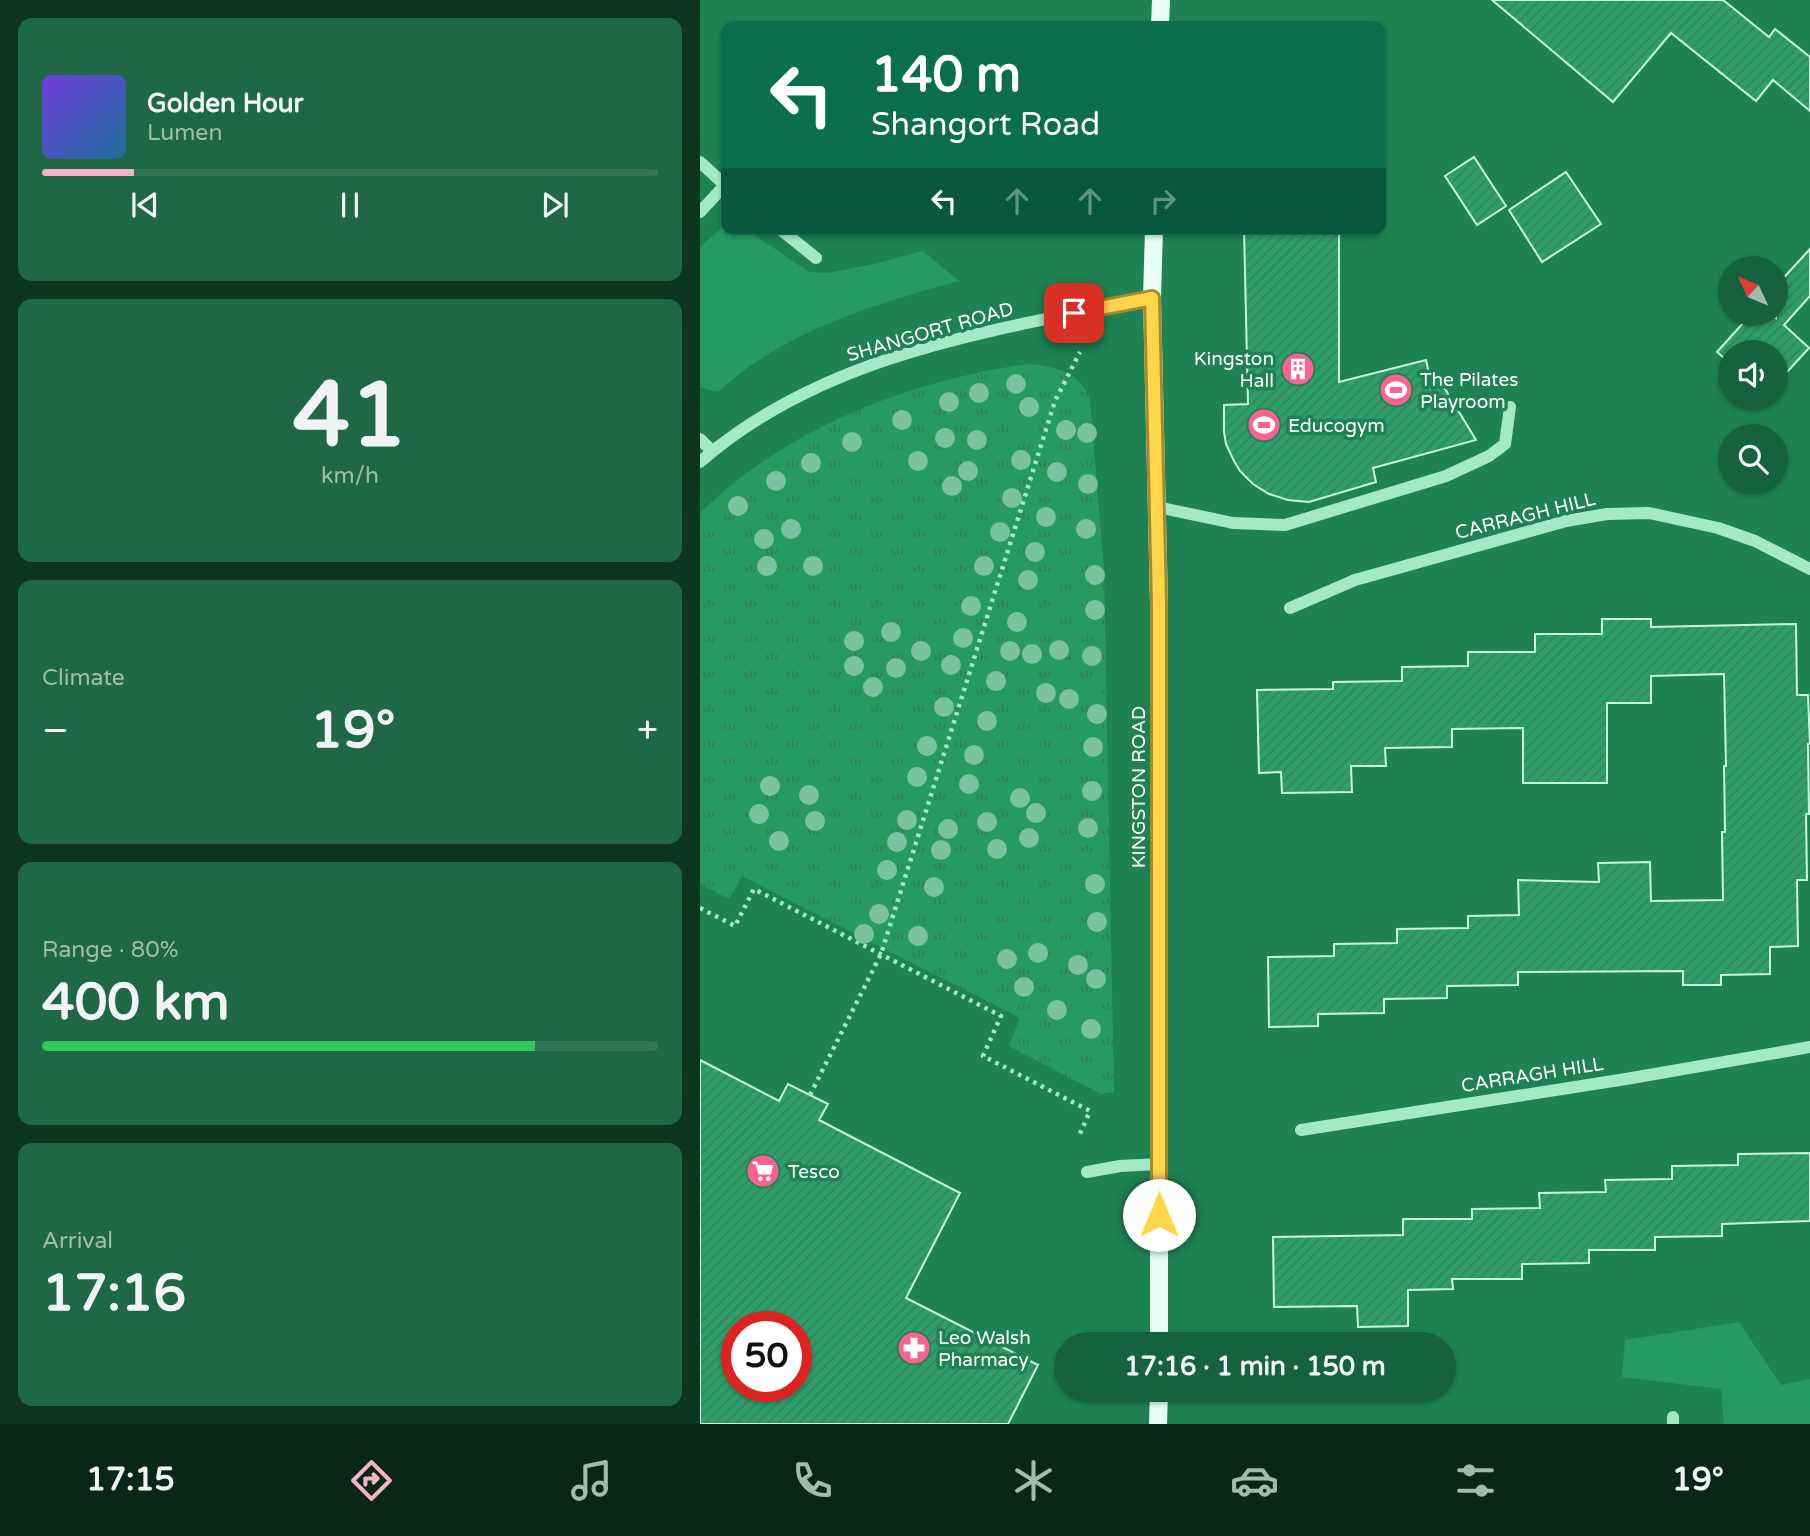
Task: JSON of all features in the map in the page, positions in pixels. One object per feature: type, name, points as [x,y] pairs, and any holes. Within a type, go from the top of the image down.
[{"type":"main road","points":[[1160,21],[1161,0]]},
{"type":"main road","name":"KINGSTON ROAD","points":[[1154,235],[1152,298],[1159,604],[1159,1332]]},
{"type":"main road","points":[[1158,1424],[1159,1402]]},
{"type":"street","points":[[700,162],[721,181]]},
{"type":"street","points":[[700,212],[721,189]]},
{"type":"street","points":[[787,235],[816,258]]},
{"type":"street","name":"SHANGORT ROAD","points":[[700,462],[758,418],[863,366],[966,337],[1152,298]]},
{"type":"street","points":[[1157,507],[1233,523],[1285,525],[1446,476],[1489,456],[1504,444],[1510,407]]},
{"type":"street","points":[[700,439],[712,451]]},
{"type":"street","name":"CARRAGH HILL","points":[[1290,608],[1355,580],[1566,521],[1607,514],[1648,513],[1718,527],[1755,541],[1810,569]]},
{"type":"street","name":"CARRAGH HILL","points":[[1301,1130],[1810,1047]]},
{"type":"street","points":[[1087,1172],[1120,1166],[1159,1164]]},
{"type":"path","points":[[810,1095],[881,954],[1055,401],[1080,352]]},
{"type":"path","points":[[700,908],[735,926],[754,889],[1001,1016],[983,1056],[1090,1111],[1078,1138]]},
{"type":"green space","points":[[721,228],[721,235],[755,235],[809,272],[827,273],[923,251],[959,281],[895,299],[831,322],[771,352],[718,392],[700,387],[700,247]]},
{"type":"green space","points":[[1028,364],[1065,372],[1079,382],[1090,399],[1104,571],[1114,1092],[1101,1094],[1009,1046],[1020,1018],[742,876],[729,899],[700,884],[700,513],[734,483],[771,456],[852,413],[939,382]]},
{"type":"green space","points":[[1739,1322],[1781,1385],[1810,1379],[1810,1424],[1724,1424],[1721,1389],[1622,1377],[1625,1340]]},
{"type":"building","points":[[1492,0],[1723,0],[1769,37],[1775,29],[1810,57],[1810,111],[1773,80],[1756,101],[1671,33],[1613,102]]},
{"type":"building","points":[[1474,157],[1506,206],[1477,225],[1445,176]]},
{"type":"building","points":[[1566,172],[1601,224],[1542,262],[1509,210]]},
{"type":"building","name":"Kingston Hall","points":[[1244,235],[1339,235],[1339,382],[1426,360],[1432,387],[1442,384],[1476,440],[1373,468],[1376,482],[1309,502],[1288,500],[1269,494],[1253,484],[1240,471],[1226,444],[1224,405],[1248,404]]},
{"type":"building","points":[[1810,249],[1810,296],[1788,321],[1788,273]]},
{"type":"building","points":[[1740,326],[1785,326],[1809,348],[1788,371],[1788,340],[1728,340]]},
{"type":"building","points":[[1602,619],[1651,619],[1651,627],[1796,624],[1797,695],[1808,695],[1810,744],[1809,814],[1806,814],[1807,880],[1797,880],[1798,946],[1770,947],[1770,974],[1721,975],[1721,985],[1683,985],[1683,971],[1518,972],[1518,985],[1447,986],[1447,998],[1384,999],[1384,1013],[1318,1014],[1318,1026],[1269,1027],[1268,957],[1334,956],[1334,944],[1397,943],[1397,929],[1468,928],[1468,916],[1519,915],[1518,880],[1599,882],[1598,863],[1650,862],[1651,901],[1723,900],[1722,832],[1725,832],[1726,766],[1724,674],[1651,676],[1651,703],[1607,703],[1607,783],[1523,783],[1523,728],[1452,729],[1452,747],[1385,748],[1386,766],[1351,766],[1352,792],[1282,793],[1281,772],[1259,773],[1257,690],[1333,689],[1333,682],[1402,681],[1402,667],[1468,666],[1468,652],[1535,652],[1535,634],[1602,634]]},
{"type":"building","points":[[700,1060],[779,1101],[788,1084],[828,1104],[819,1120],[960,1193],[906,1298],[1038,1365],[1008,1424],[700,1424]]},
{"type":"building","points":[[1810,1153],[1810,1221],[1722,1224],[1722,1236],[1655,1237],[1655,1250],[1589,1250],[1589,1263],[1522,1264],[1522,1279],[1452,1279],[1453,1289],[1408,1290],[1408,1326],[1358,1327],[1357,1306],[1274,1307],[1273,1237],[1403,1235],[1403,1219],[1472,1219],[1472,1209],[1540,1208],[1539,1193],[1606,1192],[1605,1180],[1672,1179],[1672,1166],[1738,1165],[1738,1154]]},
{"type":"place","name":"Kingston Hall","points":[[1298,369]]},
{"type":"place","name":"The Pilates Playroom","points":[[1396,390]]},
{"type":"place","name":"Educogym","points":[[1264,425]]},
{"type":"place","name":"Tesco","points":[[763,1171]]},
{"type":"place","name":"Leo Walsh Pharmacy","points":[[914,1348]]},
{"type":"route","points":[[1074,313],[1152,298],[1159,604],[1159,1215]]}]
